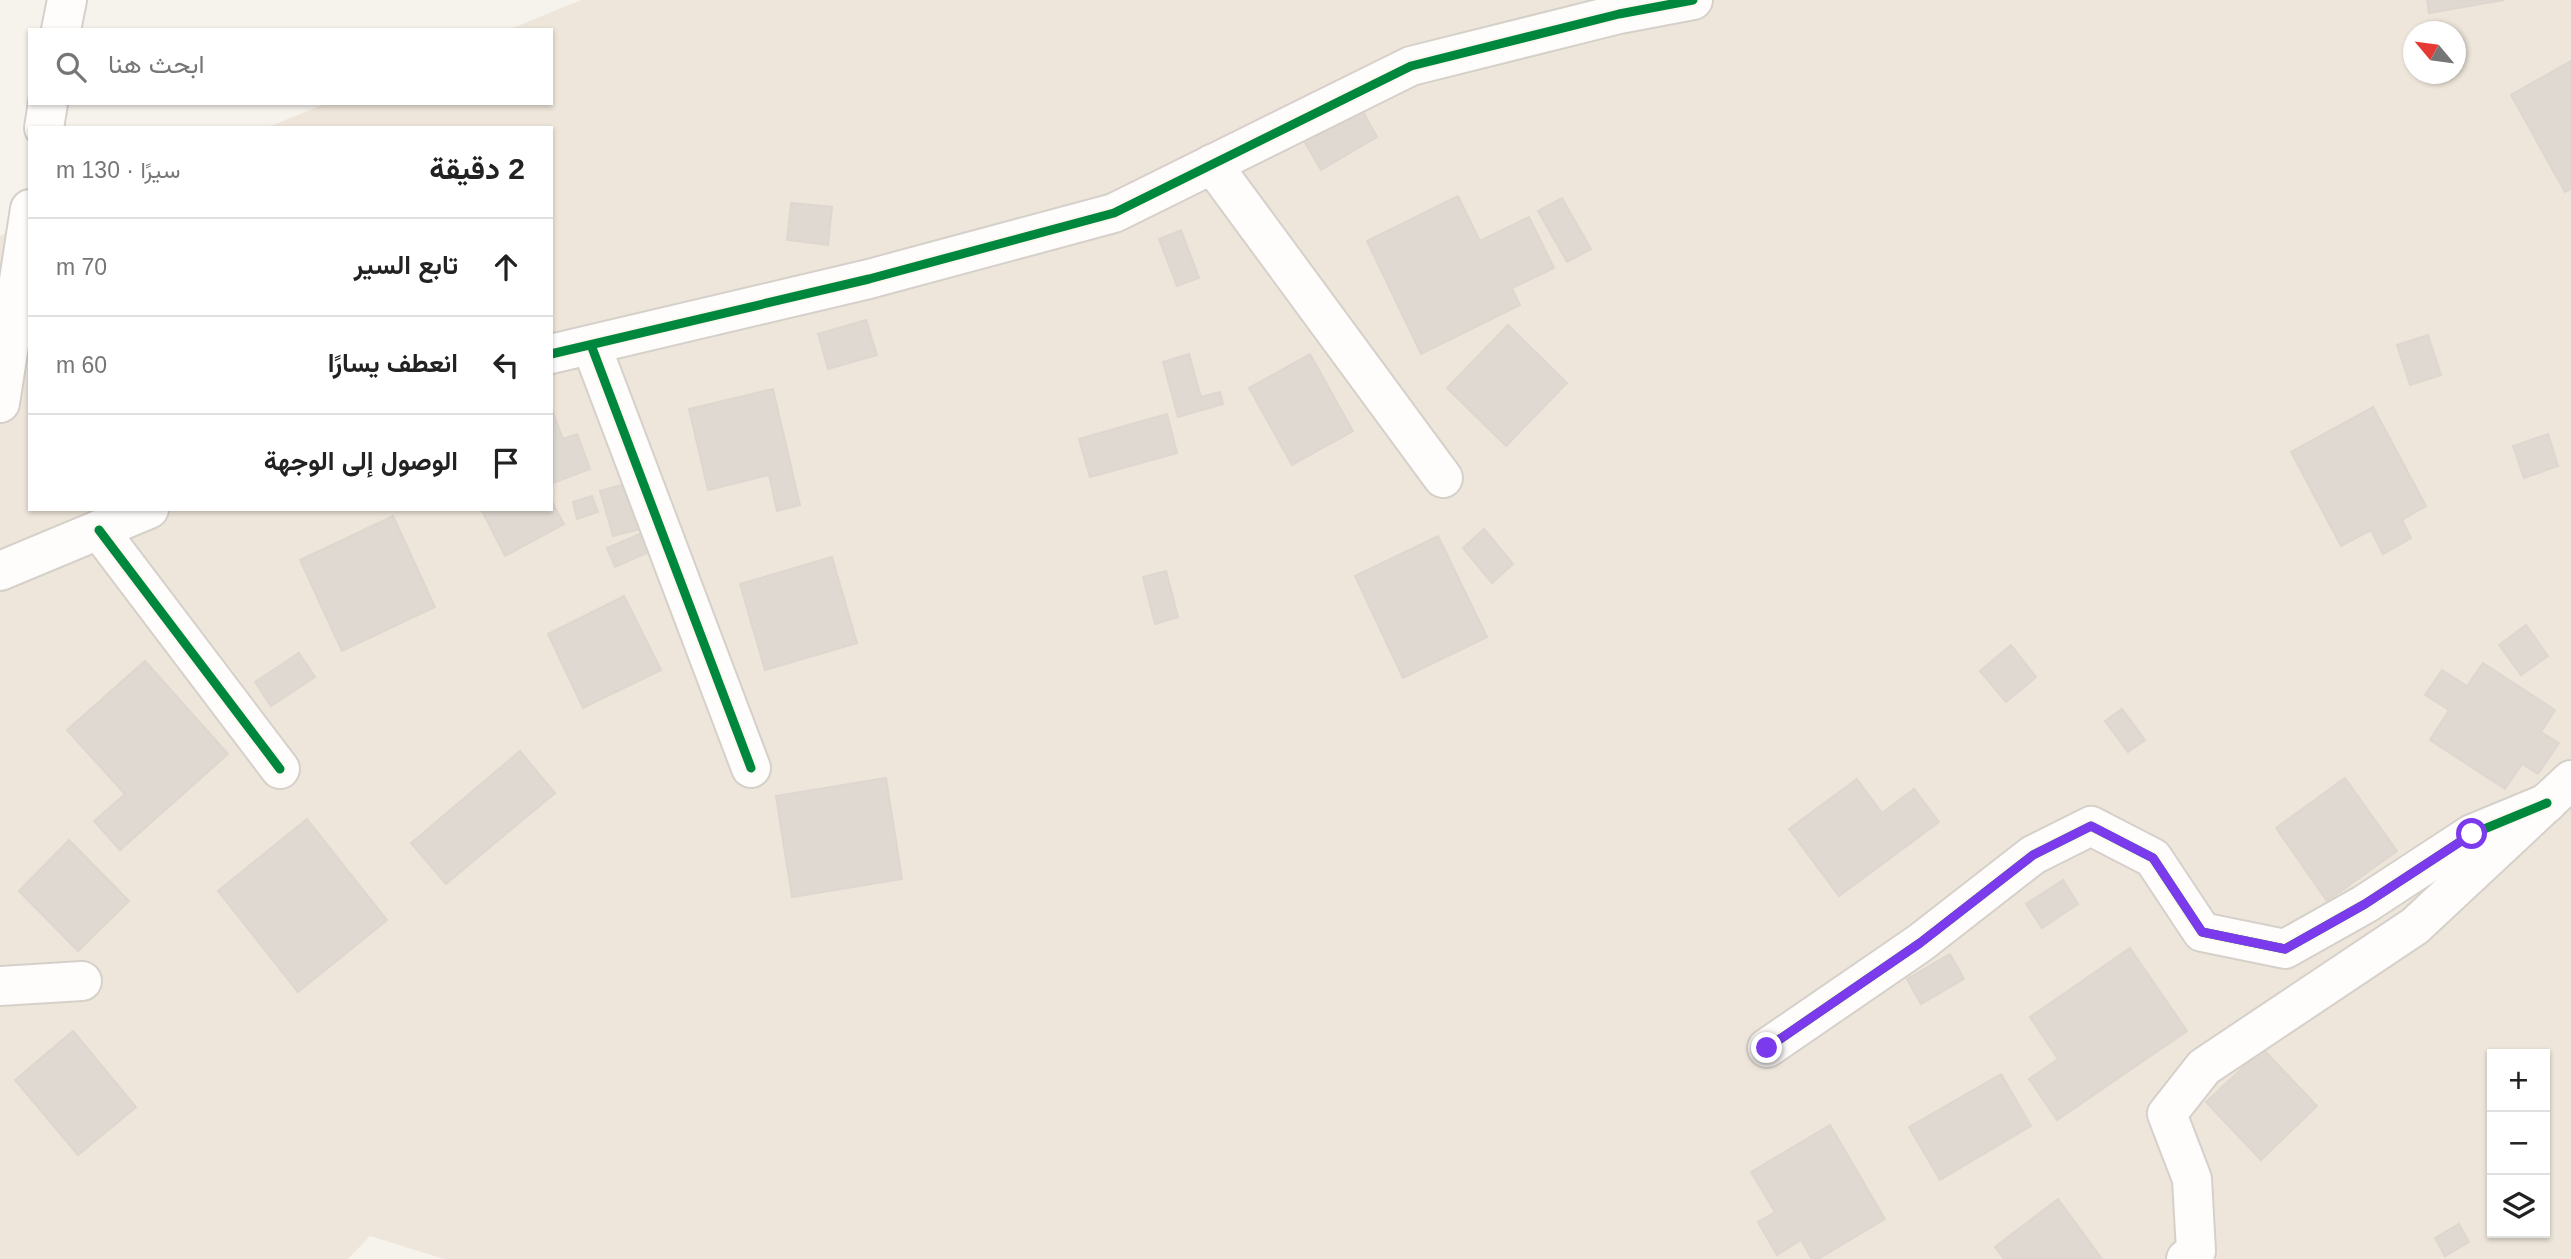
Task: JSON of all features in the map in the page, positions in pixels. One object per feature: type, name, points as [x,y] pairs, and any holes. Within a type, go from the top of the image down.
[{"type":"street","points":[[61,28],[66,0]]},
{"type":"street","points":[[553,354],[869,279],[1114,213],[1411,66],[1692,0]]},
{"type":"street","points":[[44,126],[48,105]]},
{"type":"street","points":[[1212,164],[1443,478]]},
{"type":"street","points":[[0,403],[28,222]]},
{"type":"street","points":[[591,345],[751,768]]},
{"type":"street","points":[[0,570],[144,511]]},
{"type":"street","points":[[99,530],[280,769]]},
{"type":"street","points":[[1767,1048],[1920,943],[2033,855],[2091,826],[2153,858],[2202,932],[2285,949],[2365,904],[2472,834],[2559,792]]},
{"type":"street","points":[[2186,1259],[2196,1251],[2192,1179],[2168,1114],[2204,1068],[2415,926],[2559,792]]},
{"type":"street","points":[[0,986],[82,981]]},
{"type":"shaded area","points":[[581,0],[2571,0],[2571,1259],[444,1259],[370,1236],[348,1259],[0,1259],[0,236],[28,225],[28,511],[553,511],[553,126],[271,126],[322,105],[553,105],[553,28],[513,28]]},
{"type":"building","points":[[2427,0],[2504,0],[2429,13]]},
{"type":"building","points":[[2571,61],[2571,189],[2565,192],[2511,95]]},
{"type":"building","points":[[1361,108],[1377,137],[1321,170],[1304,141]]},
{"type":"building","points":[[1458,196],[1480,241],[1529,217],[1554,268],[1512,288],[1520,305],[1421,354],[1367,241]]},
{"type":"building","points":[[1562,198],[1591,249],[1567,262],[1538,211]]},
{"type":"building","points":[[791,203],[832,207],[828,245],[787,240]]},
{"type":"building","points":[[1181,230],[1199,278],[1177,286],[1159,239]]},
{"type":"building","points":[[866,320],[877,355],[828,369],[818,334]]},
{"type":"building","points":[[1508,325],[1567,383],[1506,446],[1447,388]]},
{"type":"building","points":[[2428,335],[2441,375],[2410,385],[2397,345]]},
{"type":"building","points":[[1189,354],[1201,397],[1220,392],[1223,404],[1178,417],[1163,362]]},
{"type":"building","points":[[1310,354],[1353,431],[1292,465],[1249,388]]},
{"type":"building","points":[[773,389],[800,505],[777,511],[769,475],[708,490],[689,409]]},
{"type":"building","points":[[2373,407],[2426,506],[2402,520],[2411,538],[2383,554],[2371,530],[2341,546],[2291,452]]},
{"type":"building","points":[[553,412],[563,439],[577,434],[590,469],[553,483]]},
{"type":"building","points":[[1167,414],[1177,453],[1090,477],[1079,439]]},
{"type":"building","points":[[2548,434],[2558,466],[2524,478],[2513,446]]},
{"type":"building","points":[[628,483],[640,529],[613,536],[600,491]]},
{"type":"building","points":[[592,496],[598,512],[577,519],[573,502]]},
{"type":"building","points":[[553,504],[564,524],[505,556],[482,511],[553,511]]},
{"type":"building","points":[[393,516],[435,607],[342,651],[300,560]]},
{"type":"building","points":[[1484,529],[1513,564],[1492,583],[1463,548]]},
{"type":"building","points":[[642,533],[651,551],[615,567],[607,548]]},
{"type":"building","points":[[1438,536],[1487,637],[1403,678],[1355,576]]},
{"type":"building","points":[[832,557],[857,643],[765,670],[740,584]]},
{"type":"building","points":[[1166,571],[1178,617],[1155,624],[1143,577]]},
{"type":"building","points":[[624,596],[661,670],[583,708],[548,634]]},
{"type":"building","points":[[2526,625],[2548,656],[2521,675],[2499,645]]},
{"type":"building","points":[[2011,645],[2036,677],[2006,702],[1980,671]]},
{"type":"building","points":[[299,653],[315,677],[271,706],[255,682]]},
{"type":"building","points":[[145,661],[228,754],[120,850],[94,821],[125,794],[67,730]]},
{"type":"building","points":[[2483,663],[2555,710],[2541,732],[2559,743],[2538,774],[2522,764],[2505,789],[2430,740],[2449,710],[2425,695],[2442,670],[2467,686]]},
{"type":"building","points":[[2122,709],[2145,740],[2128,752],[2105,721]]},
{"type":"building","points":[[520,751],[555,793],[446,884],[411,843]]},
{"type":"building","points":[[886,778],[902,879],[792,897],[776,796]]},
{"type":"building","points":[[2345,778],[2397,851],[2327,901],[2276,828]]},
{"type":"building","points":[[1857,779],[1882,813],[1914,789],[1939,822],[1839,896],[1789,829]]},
{"type":"building","points":[[307,819],[387,920],[298,992],[218,891]]},
{"type":"building","points":[[69,840],[129,901],[78,951],[19,891]]},
{"type":"building","points":[[2063,880],[2078,904],[2042,928],[2026,904]]},
{"type":"building","points":[[2130,948],[2187,1031],[2057,1120],[2029,1079],[2058,1059],[2030,1017]]},
{"type":"building","points":[[1950,954],[1964,979],[1921,1004],[1907,979]]},
{"type":"building","points":[[73,1031],[136,1107],[78,1155],[15,1080]]},
{"type":"building","points":[[2263,1049],[2317,1106],[2261,1160],[2206,1102]]},
{"type":"building","points":[[2001,1074],[2031,1126],[1940,1180],[1909,1127]]},
{"type":"building","points":[[1830,1125],[1885,1219],[1818,1259],[1812,1259],[1801,1240],[1777,1255],[1758,1222],[1775,1212],[1751,1172]]},
{"type":"building","points":[[2058,1199],[2102,1259],[2004,1259],[1995,1247]]},
{"type":"building","points":[[2459,1224],[2469,1242],[2445,1256],[2435,1238]]},
{"type":"cycle path","points":[[553,354],[869,279],[1114,213],[1411,66],[1619,14],[1693,0]]},
{"type":"cycle path","points":[[591,345],[751,768]]},
{"type":"cycle path","points":[[99,530],[280,769]]},
{"type":"cycle path","points":[[1767,1048],[1920,943],[2033,855],[2091,826],[2153,858],[2202,932],[2285,949],[2365,904],[2472,834],[2547,803]]},
{"type":"route","points":[[1767,1048],[1920,943],[2033,855],[2091,826],[2153,858],[2202,932],[2285,949],[2365,904],[2472,834]]}]
